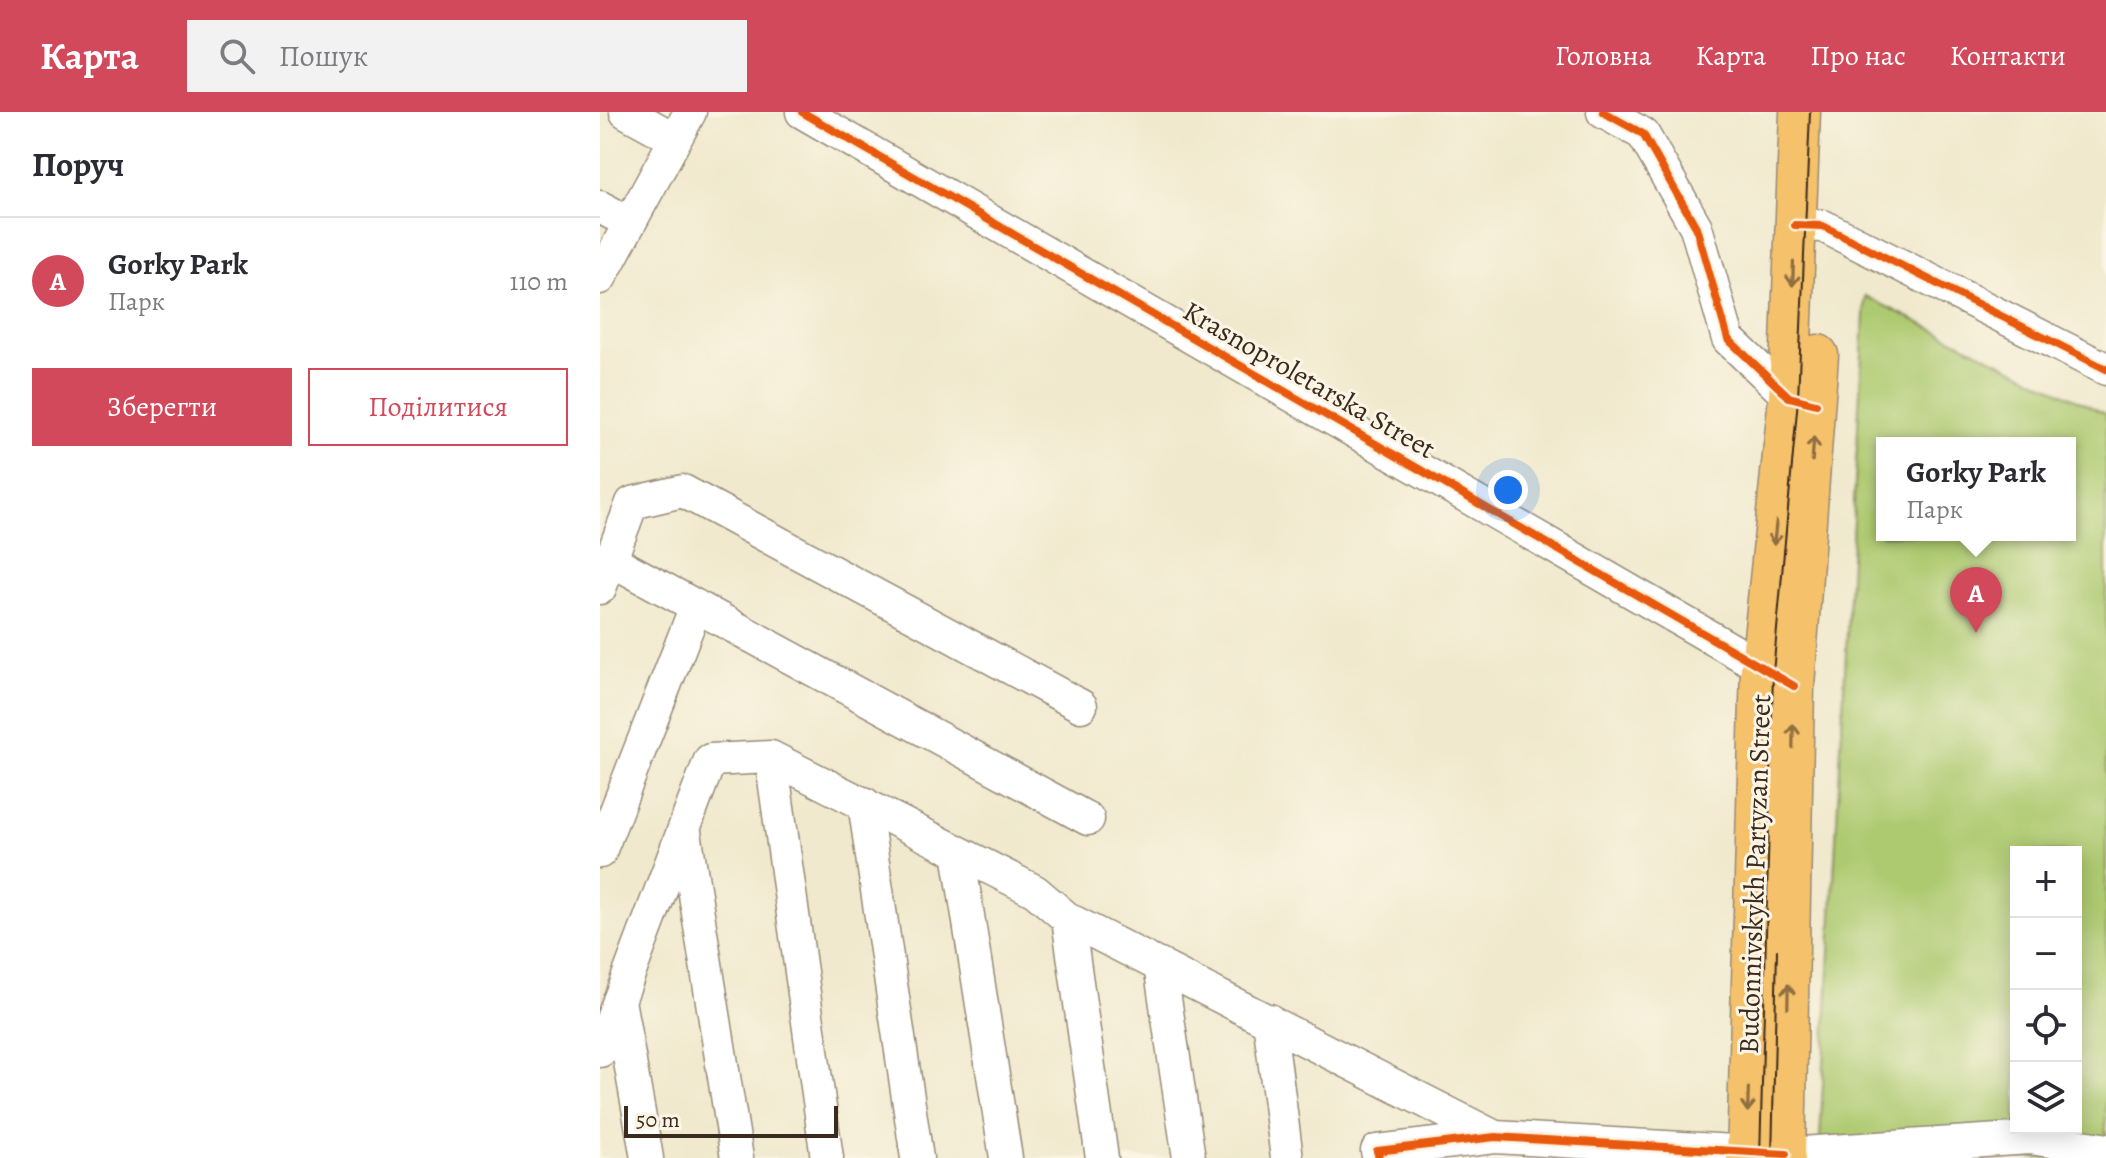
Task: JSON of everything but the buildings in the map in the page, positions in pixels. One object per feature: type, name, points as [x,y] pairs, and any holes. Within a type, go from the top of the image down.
[{"type":"main road","name":"Budonnivskykh Partyzan Street","points":[[1766,1155],[1778,676],[1802,401],[1809,226],[1800,112]]},
{"type":"main road","name":"Budonnivskykh Partyzan Street","points":[[1809,226],[1828,112]]},
{"type":"street","points":[[600,278],[683,125],[626,112]]},
{"type":"street","name":"Krasnoproletarska Street","points":[[802,112],[1778,676]]},
{"type":"street","points":[[1603,112],[1643,134],[1696,227],[1728,339],[1802,401]]},
{"type":"street","points":[[600,207],[630,223]]},
{"type":"street","points":[[1809,226],[2106,369]]},
{"type":"street","points":[[1081,706],[683,491],[632,503],[605,574],[696,606],[1088,819]]},
{"type":"street","points":[[600,852],[696,606]]},
{"type":"street","points":[[600,1051],[710,760],[771,757],[1035,891],[1068,919],[1495,1137]]},
{"type":"street","points":[[771,757],[827,1158]]},
{"type":"street","points":[[864,803],[917,1158]]},
{"type":"street","points":[[684,829],[737,1158]]},
{"type":"street","points":[[958,852],[1006,1158]]},
{"type":"street","points":[[1068,919],[1102,1158]]},
{"type":"street","points":[[1160,965],[1189,1158]]},
{"type":"street","points":[[619,1000],[647,1158]]},
{"type":"street","points":[[1269,1020],[1287,1158]]},
{"type":"street","points":[[1379,1158],[1377,1151],[1495,1137],[1766,1155],[1884,1152],[2030,1138],[2106,1151]]},
{"type":"green space","points":[[1865,296],[2106,414],[2106,1158],[1819,1158]]},
{"type":"tram line","points":[[1760,1158],[1773,673],[1798,399],[1810,112]]},
{"type":"tram line","points":[[1772,1158],[1777,950]]},
{"type":"cycle path","points":[[802,112],[1794,686]]},
{"type":"cycle path","points":[[1603,112],[1643,134],[1696,227],[1728,339],[1789,397],[1816,404]]},
{"type":"cycle path","points":[[1795,225],[1823,226],[2106,369]]},
{"type":"cycle path","points":[[1379,1158],[1377,1151],[1495,1137],[1786,1154]]},
{"type":"place","name":"Gorky Park","points":[[1976,633]]}]
